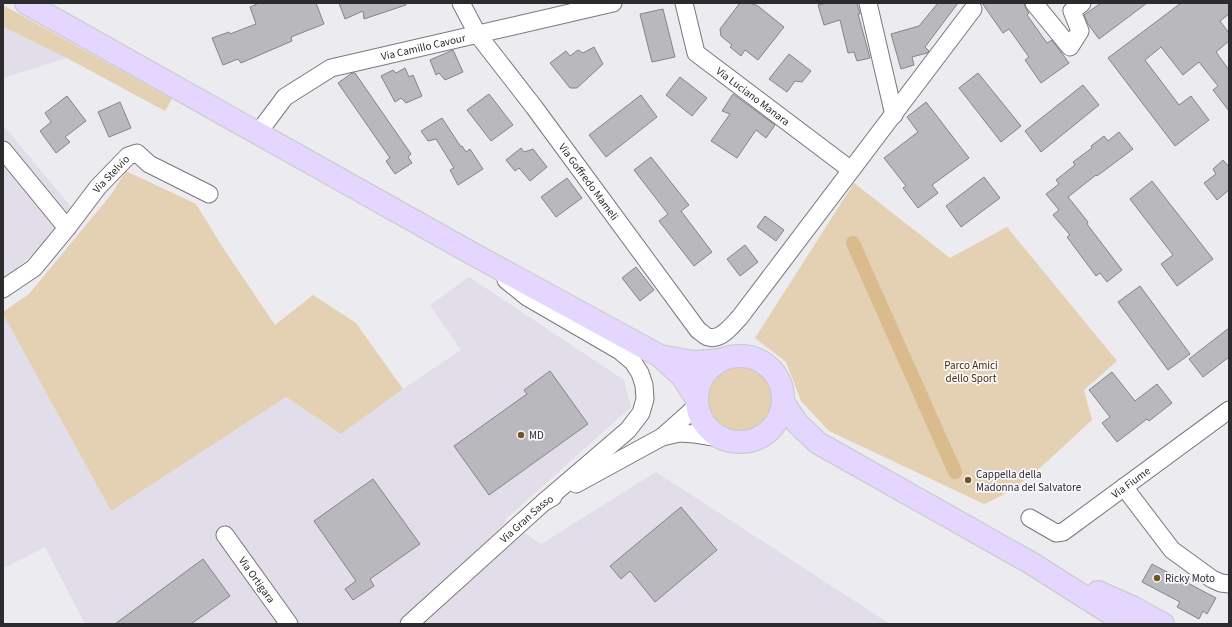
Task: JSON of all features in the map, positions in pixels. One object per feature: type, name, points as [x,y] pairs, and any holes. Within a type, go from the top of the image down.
[{"type":"main road","points":[[26,3],[473,254],[660,356],[682,376],[696,401],[701,418],[709,430],[720,438],[732,442],[744,442],[793,437],[818,443]]},
{"type":"main road","points":[[660,356],[693,362],[720,360],[732,356],[746,356],[758,359],[769,367],[778,377],[782,389],[783,402],[781,414],[775,425],[756,440]]},
{"type":"main road","points":[[696,401],[698,386],[703,376],[710,367],[720,360]]},
{"type":"main road","points":[[783,402],[797,423],[818,443],[1031,563],[1129,624]]},
{"type":"main road","points":[[1031,563],[1132,607],[1162,624]]},
{"type":"street","name":"Via Goffredo Mameli","points":[[461,3],[478,35],[534,107],[698,330],[707,337],[715,338],[724,333],[740,317],[851,170]]},
{"type":"street","name":"Via Camillo Cavour","points":[[258,133],[285,97],[331,68],[613,3]]},
{"type":"street","name":"Via Luciano Manara","points":[[684,3],[696,53],[851,170]]},
{"type":"street","points":[[868,3],[894,115]]},
{"type":"street","points":[[1034,3],[1070,47],[1080,31],[1072,11],[1082,3]]},
{"type":"street","points":[[851,170],[973,9]]},
{"type":"street","points":[[3,150],[67,228]]},
{"type":"street","name":"Via Stelvio","points":[[3,289],[34,268],[98,187],[128,156],[137,153],[155,168],[209,194]]},
{"type":"street","points":[[473,254],[527,297],[620,351],[633,362],[640,373],[644,386],[645,399],[641,413],[628,430],[544,502]]},
{"type":"street","name":"Via Gran Sasso","points":[[409,624],[544,502],[662,437],[689,413],[696,401]]},
{"type":"street","name":"Via Fiume","points":[[1030,518],[1056,533],[1063,532],[1229,410]]},
{"type":"street","name":"Via Gran Sasso","points":[[662,437],[680,433],[720,438]]},
{"type":"street","points":[[1124,487],[1172,550],[1212,579],[1221,583],[1229,584]]},
{"type":"street","name":"Via Ortigara","points":[[225,535],[289,624]]},
{"type":"shaded area","points":[[3,27],[67,58],[3,78]]},
{"type":"shaded area","points":[[3,125],[71,207],[41,248],[8,275],[3,277]]},
{"type":"shaded area","points":[[469,277],[624,380],[631,407],[505,520],[541,544],[656,472],[890,624],[85,624],[45,547],[3,568],[3,314],[111,511],[286,397],[341,434],[403,389],[461,350],[430,305]]},
{"type":"green space","points":[[3,5],[172,99],[165,111],[67,58],[3,27]]},
{"type":"green space","points":[[126,171],[196,204],[223,248],[275,325],[313,295],[356,323],[403,389],[341,434],[286,397],[111,511],[3,312],[29,294],[110,196]]},
{"type":"green space","name":"Parco Amici dello Sport","points":[[854,183],[950,258],[1007,227],[1117,361],[1084,390],[1092,420],[1028,478],[999,497],[984,504],[829,431],[801,401],[786,362],[755,338]]},
{"type":"green space","points":[[740,365],[753,368],[763,375],[770,385],[773,398],[770,411],[763,421],[753,428],[740,431],[727,428],[717,421],[710,411],[707,398],[710,385],[717,375],[727,368]]},
{"type":"building","points":[[259,3],[316,3],[324,24],[291,37],[292,41],[241,63],[238,59],[223,65],[212,38],[229,32],[230,34],[256,24],[250,7]]},
{"type":"building","points":[[339,3],[406,3],[406,5],[364,19],[363,11],[345,19]]},
{"type":"building","points":[[740,3],[750,3],[758,6],[784,27],[758,60],[745,50],[741,56],[730,47],[732,45],[721,36],[720,29]]},
{"type":"building","points":[[827,3],[857,3],[860,14],[858,14],[870,58],[857,61],[854,52],[848,53],[840,20],[824,25],[818,5]]},
{"type":"building","points":[[938,3],[958,3],[925,47],[929,51],[927,53],[912,57],[914,65],[901,69],[891,34],[919,26]]},
{"type":"building","points":[[982,3],[1024,3],[1029,13],[1027,15],[1047,43],[1052,40],[1069,63],[1041,83],[1025,60],[1029,57],[1009,29],[1003,33]]},
{"type":"building","points":[[1101,3],[1147,3],[1099,39],[1088,24],[1084,15]]},
{"type":"building","points":[[1181,3],[1229,3],[1229,14],[1220,21],[1229,33],[1229,41],[1216,52],[1229,70],[1229,111],[1213,90],[1218,86],[1199,62],[1183,75],[1161,47],[1145,60],[1179,105],[1191,96],[1209,120],[1175,146],[1108,58]]},
{"type":"building","points":[[663,9],[675,57],[652,62],[640,14]]},
{"type":"building","points":[[594,47],[603,64],[577,88],[570,88],[550,63],[566,51],[570,56],[578,50],[583,53]]},
{"type":"building","points":[[453,50],[463,72],[445,80],[439,73],[436,75],[430,60]]},
{"type":"building","points":[[789,54],[811,71],[802,82],[795,81],[787,92],[769,79]]},
{"type":"building","points":[[405,68],[409,77],[413,75],[422,96],[406,103],[401,98],[395,102],[381,76],[393,70],[396,73]]},
{"type":"building","points":[[352,73],[355,73],[411,154],[408,157],[412,163],[395,174],[386,161],[390,158],[338,83]]},
{"type":"building","points":[[978,73],[1021,126],[1001,142],[959,88]]},
{"type":"building","points":[[680,77],[707,98],[692,116],[666,95]]},
{"type":"building","points":[[1083,85],[1099,105],[1041,152],[1025,131]]},
{"type":"building","points":[[489,94],[513,125],[491,141],[467,110]]},
{"type":"building","points":[[733,94],[775,125],[766,138],[756,130],[737,158],[711,141],[730,114],[722,111]]},
{"type":"building","points":[[641,95],[657,117],[606,157],[589,135]]},
{"type":"building","points":[[67,96],[86,121],[65,137],[70,142],[56,153],[40,131],[51,122],[45,113]]},
{"type":"building","points":[[120,102],[131,128],[109,137],[98,112]]},
{"type":"building","points":[[926,102],[969,158],[932,185],[938,193],[918,208],[903,188],[906,186],[884,158],[918,132],[907,117]]},
{"type":"building","points":[[442,118],[461,147],[462,146],[466,152],[470,149],[483,169],[458,185],[450,170],[454,168],[436,139],[428,141],[421,131]]},
{"type":"building","points":[[1119,132],[1133,149],[1068,197],[1088,222],[1087,224],[1122,270],[1107,282],[1100,273],[1096,276],[1067,237],[1070,235],[1053,215],[1059,210],[1046,194],[1059,184],[1056,180],[1075,165],[1073,162],[1092,148],[1091,146],[1104,136],[1108,141]]},
{"type":"building","points":[[521,148],[524,152],[533,149],[547,167],[530,181],[519,168],[515,171],[506,160]]},
{"type":"building","points":[[651,157],[689,205],[681,211],[712,252],[694,266],[659,221],[668,214],[634,170]]},
{"type":"building","points":[[1223,160],[1229,167],[1229,190],[1217,200],[1204,183],[1216,174],[1213,169]]},
{"type":"building","points":[[984,177],[1000,198],[961,227],[946,206]]},
{"type":"building","points":[[567,178],[582,198],[556,217],[541,197]]},
{"type":"building","points":[[1152,181],[1213,259],[1177,286],[1161,264],[1173,255],[1130,199]]},
{"type":"building","points":[[765,216],[784,230],[776,241],[757,227]]},
{"type":"building","points":[[745,245],[758,262],[740,276],[727,259]]},
{"type":"building","points":[[636,267],[654,290],[640,301],[622,278]]},
{"type":"building","points":[[1140,286],[1190,354],[1168,370],[1118,302]]},
{"type":"building","points":[[1229,328],[1229,357],[1203,377],[1189,359]]},
{"type":"building","name":"MD","points":[[550,371],[588,424],[489,495],[454,446],[527,394],[524,390]]},
{"type":"building","points":[[1112,372],[1135,401],[1157,384],[1172,403],[1149,421],[1147,419],[1117,442],[1102,423],[1110,417],[1089,390]]},
{"type":"building","points":[[373,479],[420,544],[370,579],[374,586],[353,600],[345,589],[356,581],[314,521]]},
{"type":"building","points":[[681,507],[717,550],[655,602],[630,571],[621,579],[610,566]]},
{"type":"building","points":[[203,559],[230,596],[191,624],[115,624]]},
{"type":"building","points":[[1152,564],[1216,598],[1207,614],[1203,611],[1199,619],[1177,607],[1180,602],[1142,582]]},
{"type":"waterway","points":[[853,243],[955,472]]},
{"type":"place","name":"MD","points":[[521,435]]},
{"type":"place","name":"Cappella della Madonna del Salvatore","points":[[968,480]]},
{"type":"place","name":"Ricky Moto","points":[[1157,578]]}]
